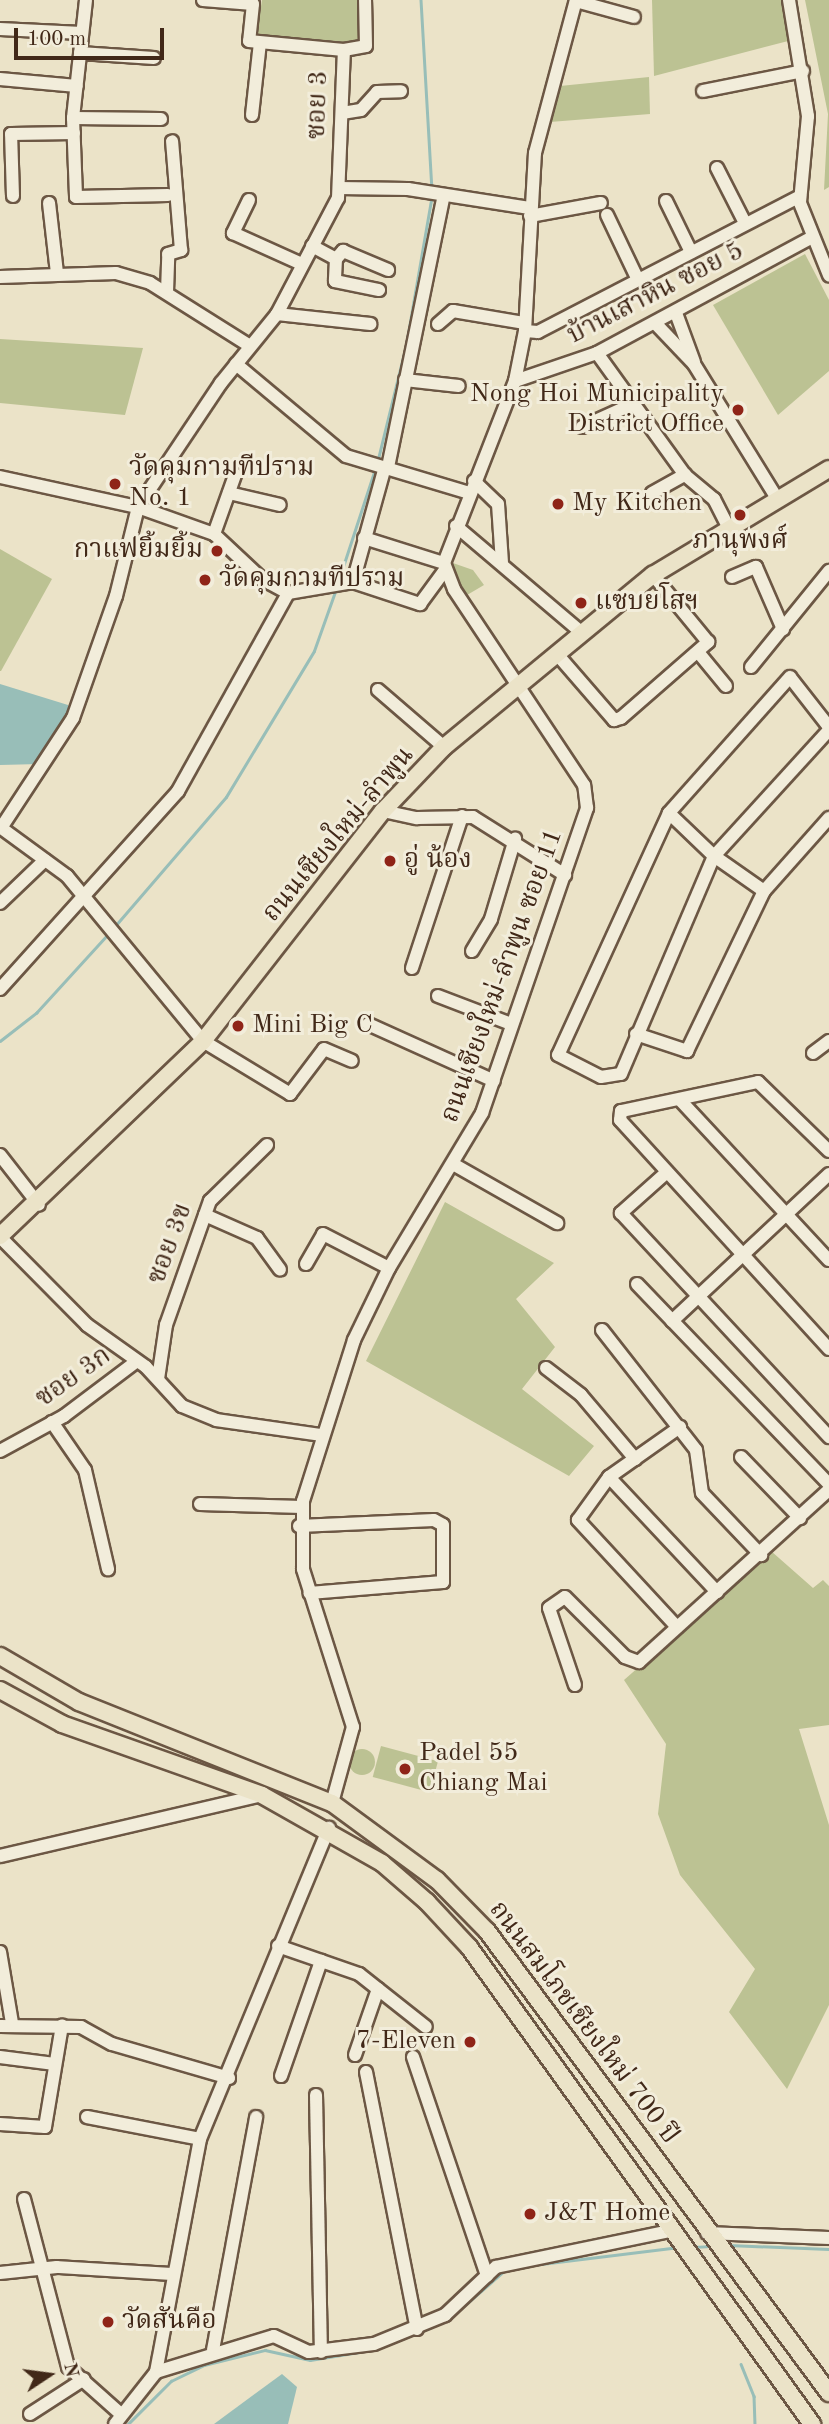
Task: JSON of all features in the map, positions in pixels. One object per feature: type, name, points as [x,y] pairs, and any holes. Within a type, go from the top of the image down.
[{"type":"main road","name":"ถนนเชียงใหม่-ลำพูน","points":[[0,1236],[39,1205],[203,1041],[383,811],[444,747],[518,682],[653,575],[829,468]]},
{"type":"main road","name":"ถนนสมโภชเชียงใหม่ 700 ปี","points":[[0,1656],[79,1702],[332,1803],[391,1842],[487,1931],[727,2262],[829,2393]]},
{"type":"main road","name":"ถนนสมโภชเชียงใหม่ 700 ปี","points":[[0,1690],[62,1724],[262,1795],[329,1828],[382,1863],[469,1947],[809,2421]]},
{"type":"street","points":[[86,0],[73,118],[76,197],[167,195]]},
{"type":"street","points":[[203,0],[253,4],[249,41],[344,50]]},
{"type":"street","name":"ซอย 3","points":[[339,188],[344,50],[366,46],[365,0]]},
{"type":"street","points":[[0,477],[138,507],[214,534],[262,579],[288,593],[353,582],[420,604],[445,566],[456,526],[515,381],[525,327],[530,212],[544,101],[576,0],[634,17]]},
{"type":"street","points":[[789,0],[803,71],[808,116],[800,196],[812,237],[829,275]]},
{"type":"street","points":[[0,29],[82,33]]},
{"type":"street","points":[[252,115],[260,43]]},
{"type":"street","points":[[80,53],[154,58]]},
{"type":"street","points":[[703,91],[803,71]]},
{"type":"street","points":[[0,79],[77,86]]},
{"type":"street","points":[[342,113],[360,110],[377,92],[401,91]]},
{"type":"street","points":[[73,118],[161,120]]},
{"type":"street","points":[[13,196],[11,134],[74,133]]},
{"type":"street","points":[[167,292],[168,254],[181,250],[172,141]]},
{"type":"street","points":[[717,167],[745,223]]},
{"type":"street","points":[[352,1061],[324,1049],[290,1094],[203,1041],[87,898],[45,860],[1,828],[73,718],[116,596],[138,507],[236,364],[277,314],[339,188],[424,193],[530,212],[601,203]]},
{"type":"street","points":[[438,324],[453,311],[538,332],[637,278],[800,196]]},
{"type":"street","points":[[353,582],[387,467],[443,198]]},
{"type":"street","points":[[249,200],[233,233],[302,264]]},
{"type":"street","points":[[666,201],[691,252]]},
{"type":"street","points":[[49,203],[57,272]]},
{"type":"street","points":[[607,215],[637,278]]},
{"type":"street","name":"บ้านเสาหิน ซอย 5","points":[[515,381],[597,353],[656,324],[812,237]]},
{"type":"street","points":[[312,246],[336,259]]},
{"type":"street","points":[[379,290],[335,281],[336,259],[343,251],[388,270]]},
{"type":"street","points":[[0,277],[57,272],[116,273],[167,292],[250,346]]},
{"type":"street","points":[[676,313],[694,364]]},
{"type":"street","points":[[277,314],[370,324]]},
{"type":"street","points":[[656,324],[694,364],[778,500]]},
{"type":"street","points":[[597,353],[685,475],[714,499],[729,530]]},
{"type":"street","points":[[236,364],[346,456],[471,487],[498,505],[502,563]]},
{"type":"street","points":[[405,380],[459,386]]},
{"type":"street","points":[[582,427],[633,404]]},
{"type":"street","points":[[214,534],[235,475]]},
{"type":"street","points":[[652,493],[685,475]]},
{"type":"street","points":[[229,493],[280,505]]},
{"type":"street","points":[[456,526],[581,632]]},
{"type":"street","points":[[364,538],[445,566]]},
{"type":"street","name":"ถนนเชียงใหม่-ลำพูน ซอย 11","points":[[332,1803],[353,1727],[343,1680],[309,1593],[299,1526],[302,1507],[322,1435],[354,1339],[389,1268],[453,1164],[494,1081],[565,875],[588,797],[445,566]]},
{"type":"street","points":[[732,577],[756,566],[783,629]]},
{"type":"street","points":[[751,667],[829,572]]},
{"type":"street","points":[[556,653],[614,720],[698,652],[708,640],[653,575]]},
{"type":"street","points":[[0,989],[87,898],[178,791],[288,593]]},
{"type":"street","points":[[698,652],[726,685]]},
{"type":"street","points":[[789,677],[829,729],[714,856],[636,1034],[612,1080],[558,1055],[669,813],[789,677]]},
{"type":"street","points":[[378,690],[444,747]]},
{"type":"street","points":[[383,811],[417,818],[462,816],[515,839],[565,875]]},
{"type":"street","points":[[669,813],[714,856],[764,891]]},
{"type":"street","points":[[412,968],[462,816]]},
{"type":"street","points":[[636,1034],[687,1051],[764,891],[829,818]]},
{"type":"street","points":[[472,951],[491,919],[515,839]]},
{"type":"street","points":[[0,903],[45,860]]},
{"type":"street","points":[[438,996],[512,1024]]},
{"type":"street","points":[[368,1024],[494,1081]]},
{"type":"street","points":[[813,1053],[829,1041]]},
{"type":"street","points":[[829,1151],[758,1082],[681,1101],[621,1111],[620,1120],[829,1349]]},
{"type":"street","points":[[681,1101],[829,1260]]},
{"type":"street","name":"ซอย 3ข","points":[[158,1379],[166,1325],[210,1201],[267,1145]]},
{"type":"street","points":[[0,1154],[39,1205]]},
{"type":"street","points":[[453,1164],[557,1223]]},
{"type":"street","points":[[667,1172],[621,1213],[829,1437]]},
{"type":"street","points":[[672,1321],[829,1174]]},
{"type":"street","points":[[205,1215],[257,1238],[280,1270]]},
{"type":"street","points":[[306,1264],[323,1234],[389,1268]]},
{"type":"street","points":[[0,1236],[87,1325],[137,1361],[196,1414],[322,1435]]},
{"type":"street","points":[[637,1284],[829,1484]]},
{"type":"street","points":[[602,1330],[696,1450],[702,1493],[761,1555]]},
{"type":"street","name":"ซอย 3ก","points":[[0,1451],[52,1422],[137,1361]]},
{"type":"street","points":[[545,1368],[581,1395],[635,1459]]},
{"type":"street","points":[[52,1422],[85,1470],[108,1569]]},
{"type":"street","points":[[677,1627],[579,1527],[581,1512],[609,1477],[680,1427]]},
{"type":"street","points":[[741,1457],[800,1518]]},
{"type":"street","points":[[609,1477],[717,1592]]},
{"type":"street","points":[[575,1685],[549,1608],[565,1597],[634,1661],[761,1555],[829,1490]]},
{"type":"street","points":[[200,1504],[302,1507]]},
{"type":"street","points":[[299,1526],[434,1520],[443,1525],[443,1582],[309,1593]]},
{"type":"street","points":[[0,1856],[262,1795]]},
{"type":"street","points":[[156,2372],[170,2274],[200,2139],[229,2078],[278,1946],[329,1828]]},
{"type":"street","points":[[278,1946],[359,1974],[426,2027]]},
{"type":"street","points":[[0,1952],[6,2025],[62,2025],[229,2078]]},
{"type":"street","points":[[281,2076],[321,1961]]},
{"type":"street","points":[[355,2054],[378,1989]]},
{"type":"street","points":[[0,2124],[45,2127],[62,2025]]},
{"type":"street","points":[[0,2057],[55,2064]]},
{"type":"street","points":[[413,2057],[487,2276]]},
{"type":"street","points":[[366,2072],[417,2329]]},
{"type":"street","points":[[316,2095],[321,2352]]},
{"type":"street","points":[[88,2117],[200,2139]]},
{"type":"street","points":[[213,2350],[256,2117]]},
{"type":"street","points":[[24,2199],[68,2367],[84,2379],[118,2419],[156,2372],[213,2350],[274,2336],[321,2352],[374,2344],[417,2329],[445,2315],[487,2276],[518,2259],[572,2254],[677,2235]]},
{"type":"street","points":[[709,2236],[829,2238]]},
{"type":"street","points":[[0,2273],[40,2268],[170,2274]]},
{"type":"street","points":[[30,2414],[84,2379]]},
{"type":"green space","points":[[262,0],[361,0],[362,45],[256,37]]},
{"type":"green space","points":[[652,0],[783,0],[792,40],[654,76]]},
{"type":"green space","points":[[805,0],[829,0],[829,187],[824,190],[828,114]]},
{"type":"green space","points":[[649,77],[650,114],[550,122],[560,86]]},
{"type":"green space","points":[[805,254],[829,300],[829,371],[778,415],[713,305]]},
{"type":"green space","points":[[0,339],[143,348],[125,415],[0,403]]},
{"type":"green space","points":[[0,549],[52,579],[1,671],[0,671]]},
{"type":"green space","points":[[450,562],[473,570],[484,585],[462,598]]},
{"type":"green space","points":[[445,1202],[554,1263],[516,1299],[555,1347],[522,1389],[594,1446],[569,1476],[366,1361]]},
{"type":"green space","points":[[771,1551],[813,1588],[823,1580],[829,1586],[829,1725],[799,1729],[829,1825],[829,2005],[787,2089],[729,2012],[755,1969],[680,1875],[658,1814],[666,1744],[624,1680]]},
{"type":"green space","name":"Padel 55 Chiang Mai","points":[[381,1746],[438,1761],[430,1792],[373,1777]]},
{"type":"green space","points":[[362,1749],[371,1753],[375,1762],[371,1771],[362,1775],[353,1771],[349,1762],[353,1753]]},
{"type":"water","points":[[0,684],[68,705],[70,719],[40,764],[0,765]]},
{"type":"water","points":[[282,2374],[297,2387],[288,2424],[214,2424]]},
{"type":"waterway","points":[[421,0],[432,189]]},
{"type":"waterway","points":[[377,463],[406,345],[432,195]]},
{"type":"waterway","points":[[339,579],[375,469]]},
{"type":"waterway","points":[[115,926],[226,797],[314,651],[336,589]]},
{"type":"waterway","points":[[0,1041],[36,1013],[109,933]]},
{"type":"waterway","points":[[728,2245],[829,2249]]},
{"type":"waterway","points":[[693,2247],[714,2246]]},
{"type":"waterway","points":[[533,2265],[679,2247]]},
{"type":"waterway","points":[[456,2313],[504,2271]]},
{"type":"waterway","points":[[380,2348],[432,2327]]},
{"type":"waterway","points":[[128,2424],[171,2381],[204,2365],[265,2350],[310,2360],[360,2352]]},
{"type":"waterway","points":[[741,2364],[754,2396],[755,2424]]},
{"type":"place","name":"Nong Hoi Municipality District Office","points":[[738,410]]},
{"type":"place","name":"วัดคุมกามทีปราม No. 1","points":[[115,484]]},
{"type":"place","name":"My Kitchen","points":[[558,504]]},
{"type":"place","name":"ภานุพงศ์","points":[[740,515]]},
{"type":"place","name":"กาแฟยิ้มยิ้ม","points":[[217,551]]},
{"type":"place","name":"วัดคุมกามทีปราม","points":[[205,580]]},
{"type":"place","name":"แซบยโสฯ","points":[[581,603]]},
{"type":"place","name":"อู่ น้อง","points":[[390,861]]},
{"type":"place","name":"Mini Big C","points":[[238,1026]]},
{"type":"place","name":"Padel 55 Chiang Mai","points":[[405,1769]]},
{"type":"place","name":"7-Eleven","points":[[470,2042]]},
{"type":"place","name":"J&T Home","points":[[530,2214]]},
{"type":"place","name":"วัดสันคือ","points":[[108,2322]]}]
